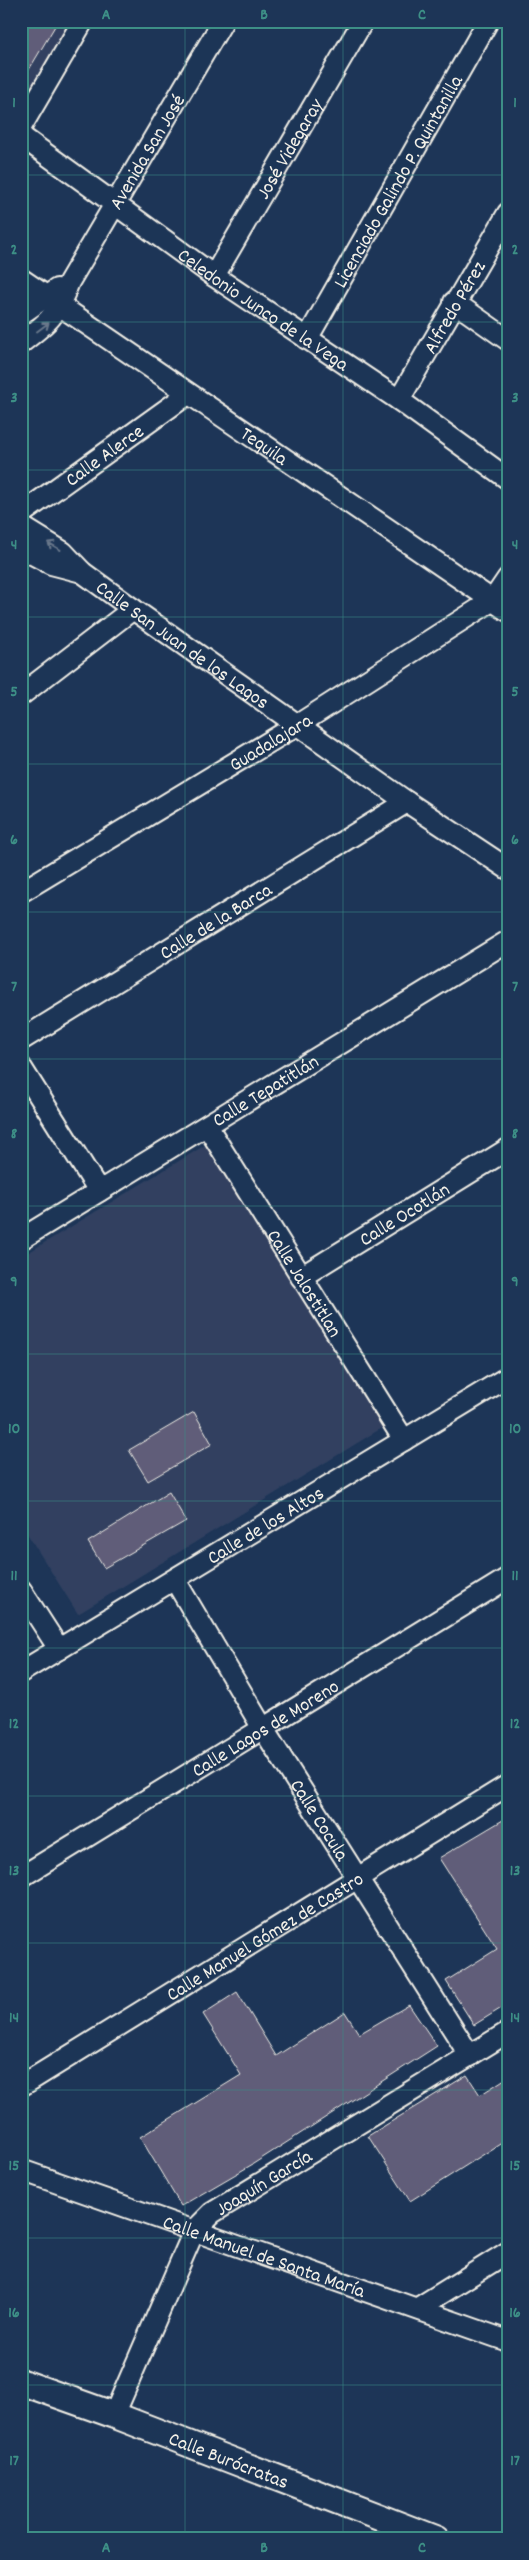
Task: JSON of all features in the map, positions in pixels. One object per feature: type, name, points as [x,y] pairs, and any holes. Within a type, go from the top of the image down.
[{"type":"street","points":[[21,127],[83,21]]},
{"type":"street","name":"Avenida San José","points":[[21,314],[53,301],[69,282],[223,21]]},
{"type":"street","name":"José Videgaray","points":[[214,276],[364,21]]},
{"type":"street","name":"Licenciado Galindo P. Quintanilla","points":[[307,339],[488,21]]},
{"type":"street","name":"Celedonio Junco de la Vega","points":[[21,136],[214,276],[399,400],[508,479]]},
{"type":"street","name":"Alfredo Pérez","points":[[399,400],[454,302],[508,213]]},
{"type":"street","name":"Tequila","points":[[21,278],[500,606]]},
{"type":"street","name":"Avenida San José","points":[[21,342],[50,321],[53,301]]},
{"type":"street","points":[[454,302],[508,340]]},
{"type":"street","name":"Calle Alerce","points":[[21,514],[188,394]]},
{"type":"street","name":"Calle San Juan de los Lagos","points":[[21,526],[63,552],[82,572],[407,802],[508,869]]},
{"type":"street","name":"Calle San Juan de los Lagos","points":[[21,548],[51,564],[82,572]]},
{"type":"street","name":"Guadalajara","points":[[21,892],[298,724],[500,606],[508,578]]},
{"type":"street","points":[[21,695],[133,609]]},
{"type":"street","name":"Calle de la Barca","points":[[21,1040],[407,802]]},
{"type":"street","name":"Calle Tepatitlán","points":[[21,1239],[508,940]]},
{"type":"street","points":[[21,1067],[99,1191]]},
{"type":"street","name":"Calle Jalostitlan","points":[[207,1126],[404,1440]]},
{"type":"street","name":"Calle Ocotlán","points":[[301,1278],[508,1149]]},
{"type":"street","name":"Calle de los Altos","points":[[21,1672],[508,1377]]},
{"type":"street","name":"Calle Lagos de Moreno","points":[[21,1877],[262,1727],[508,1578]]},
{"type":"street","name":"Calle Cocula","points":[[175,1580],[262,1727],[470,2056]]},
{"type":"street","points":[[21,1590],[59,1649]]},
{"type":"street","name":"Calle Manuel Gómez de Castro","points":[[21,2086],[508,1784]]},
{"type":"street","name":"Joaquín García","points":[[114,2415],[194,2231],[212,2214],[508,2032]]},
{"type":"street","name":"Calle Manuel de Santa María","points":[[21,2170],[508,2341]]},
{"type":"street","points":[[418,2308],[508,2252]]},
{"type":"street","name":"Calle Burócratas","points":[[21,2382],[114,2415],[436,2539]]},
{"type":"shaded area","points":[[21,21],[72,21],[22,105],[21,104]]},
{"type":"shaded area","points":[[207,1144],[385,1426],[78,1614],[21,1524],[21,1257]]},
{"type":"building","points":[[21,21],[58,21],[21,83]]},
{"type":"building","points":[[194,1412],[212,1444],[148,1481],[129,1450]]},
{"type":"building","points":[[169,1492],[186,1521],[104,1568],[88,1542]]},
{"type":"building","points":[[508,1817],[508,2004],[474,2025],[446,1981],[497,1949],[439,1858]]},
{"type":"building","points":[[237,1992],[276,2056],[345,2012],[359,2034],[409,2005],[437,2046],[253,2164],[181,2206],[140,2137],[241,2075],[203,2014]]},
{"type":"building","points":[[467,2075],[480,2095],[508,2077],[508,2139],[410,2201],[368,2136]]}]
